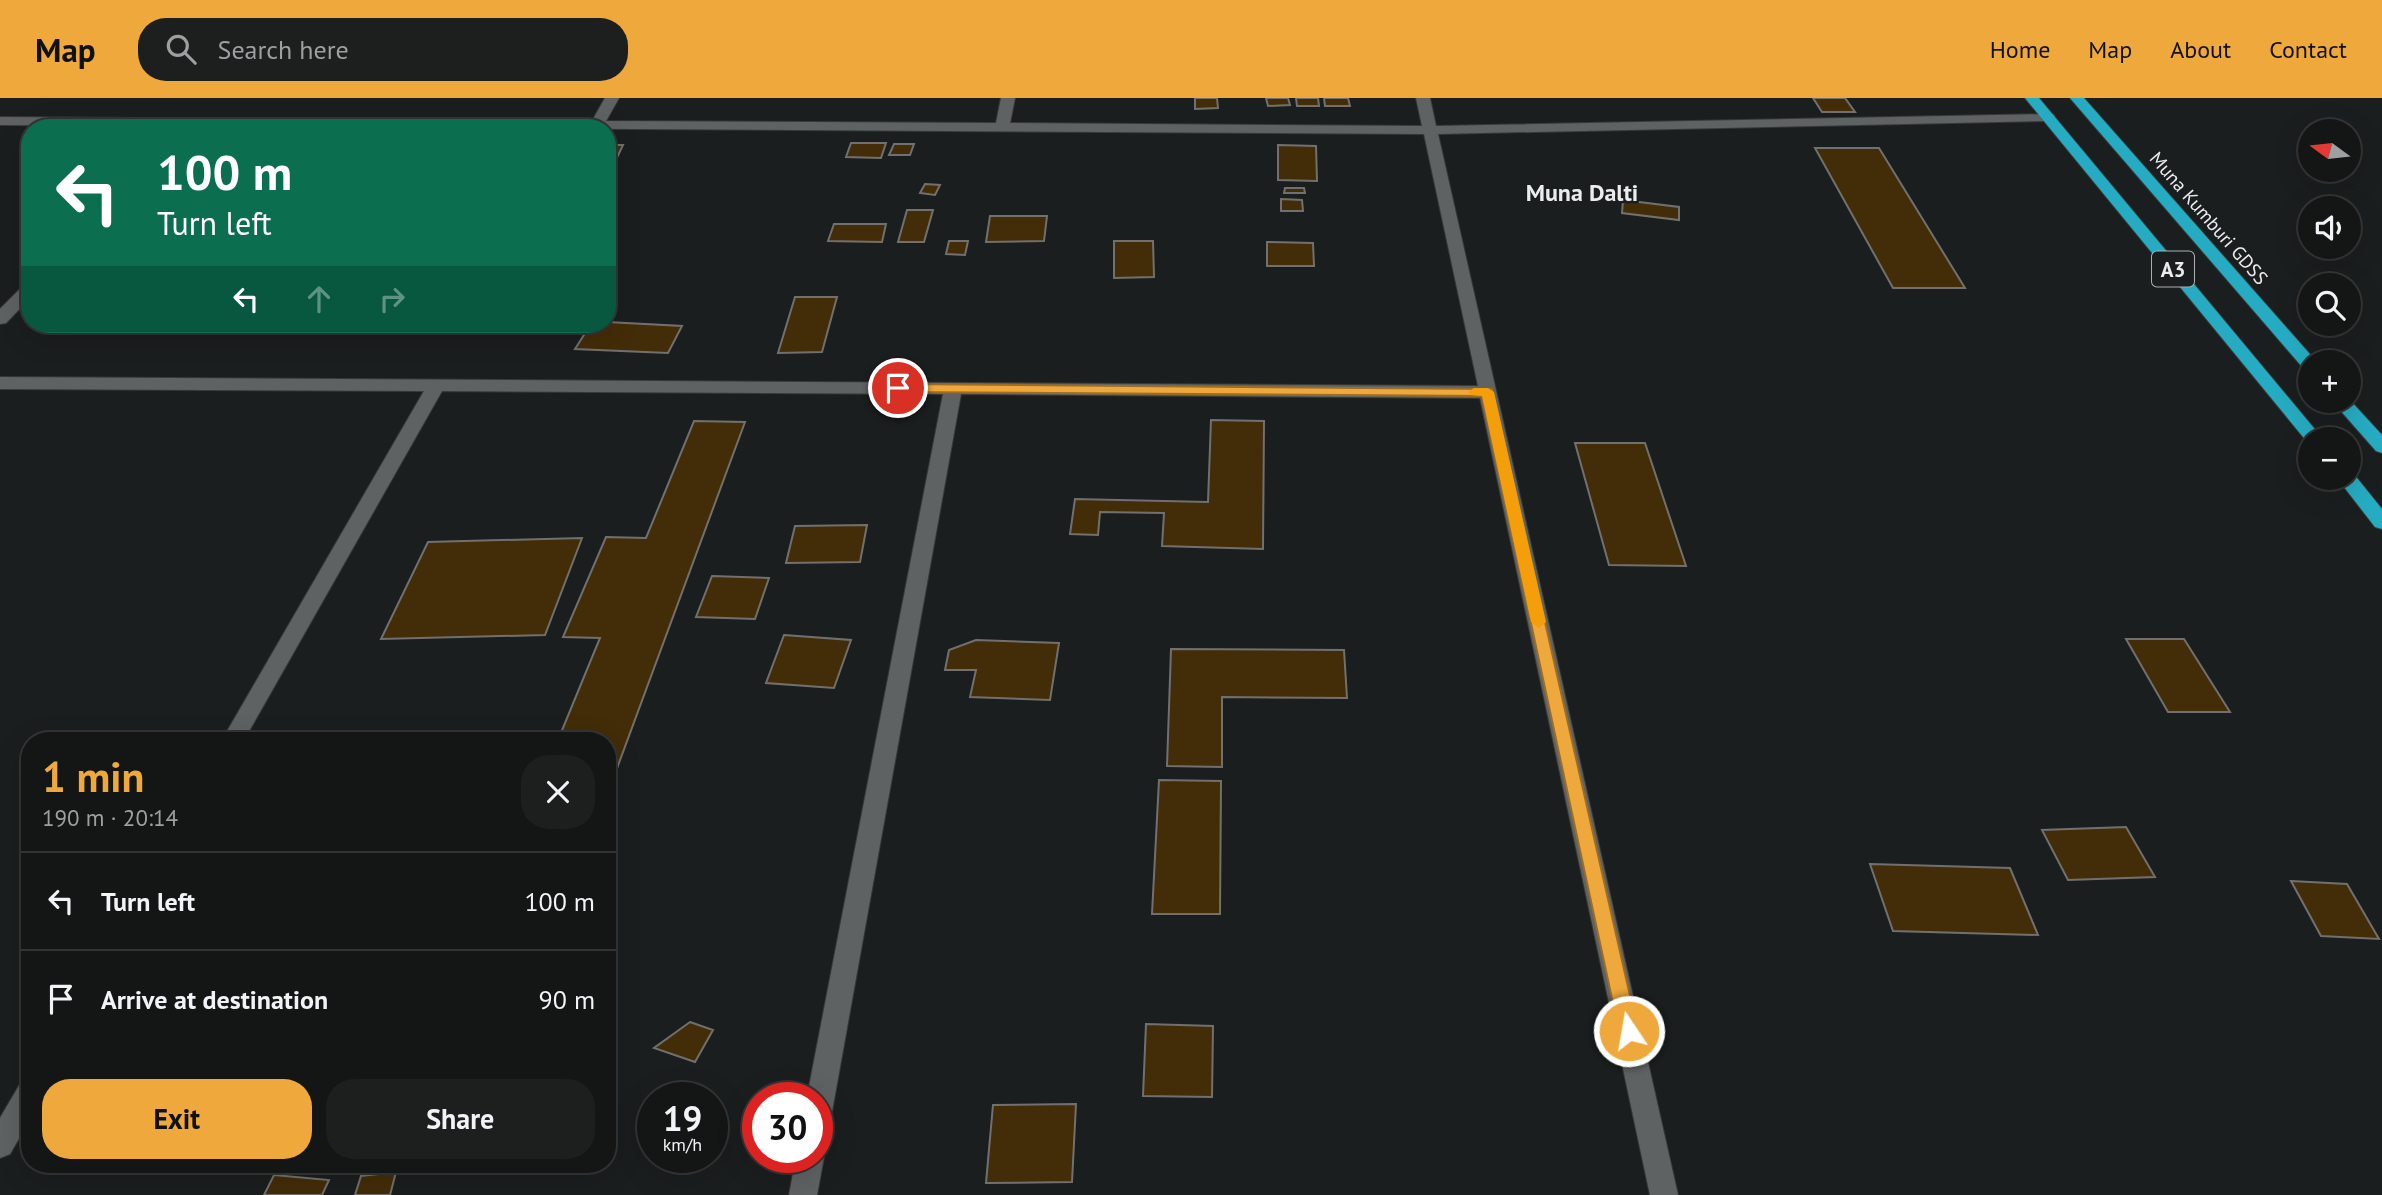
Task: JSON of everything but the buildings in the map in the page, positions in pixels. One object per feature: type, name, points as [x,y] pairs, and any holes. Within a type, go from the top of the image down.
[{"type":"highway","name":"A3","points":[[2032,98],[2304,427]]},
{"type":"highway","name":"Muna Kumburi GDSS","points":[[2077,98],[2298,351]]},
{"type":"highway","points":[[2352,413],[2382,447]]},
{"type":"highway","points":[[2356,490],[2382,522]]},
{"type":"street","points":[[600,119],[612,98]]},
{"type":"street","points":[[1002,127],[1007,98]]},
{"type":"street","points":[[1423,98],[1664,1195]]},
{"type":"street","points":[[616,124],[1430,130],[2048,117]]},
{"type":"street","points":[[0,121],[21,121]]},
{"type":"street","points":[[0,318],[21,297]]},
{"type":"street","points":[[0,383],[1488,392]]},
{"type":"street","points":[[238,732],[436,386]]},
{"type":"street","points":[[824,1082],[953,389]]},
{"type":"street","points":[[0,1144],[21,1108]]},
{"type":"street","points":[[803,1195],[807,1173]]},
{"type":"slow traffic","points":[[1474,392],[1488,392],[1539,622]]},
{"type":"district","name":"Muna Dalti","points":[[1582,192]]},
{"type":"route","points":[[898,388],[1488,392],[1629,1031]]}]
